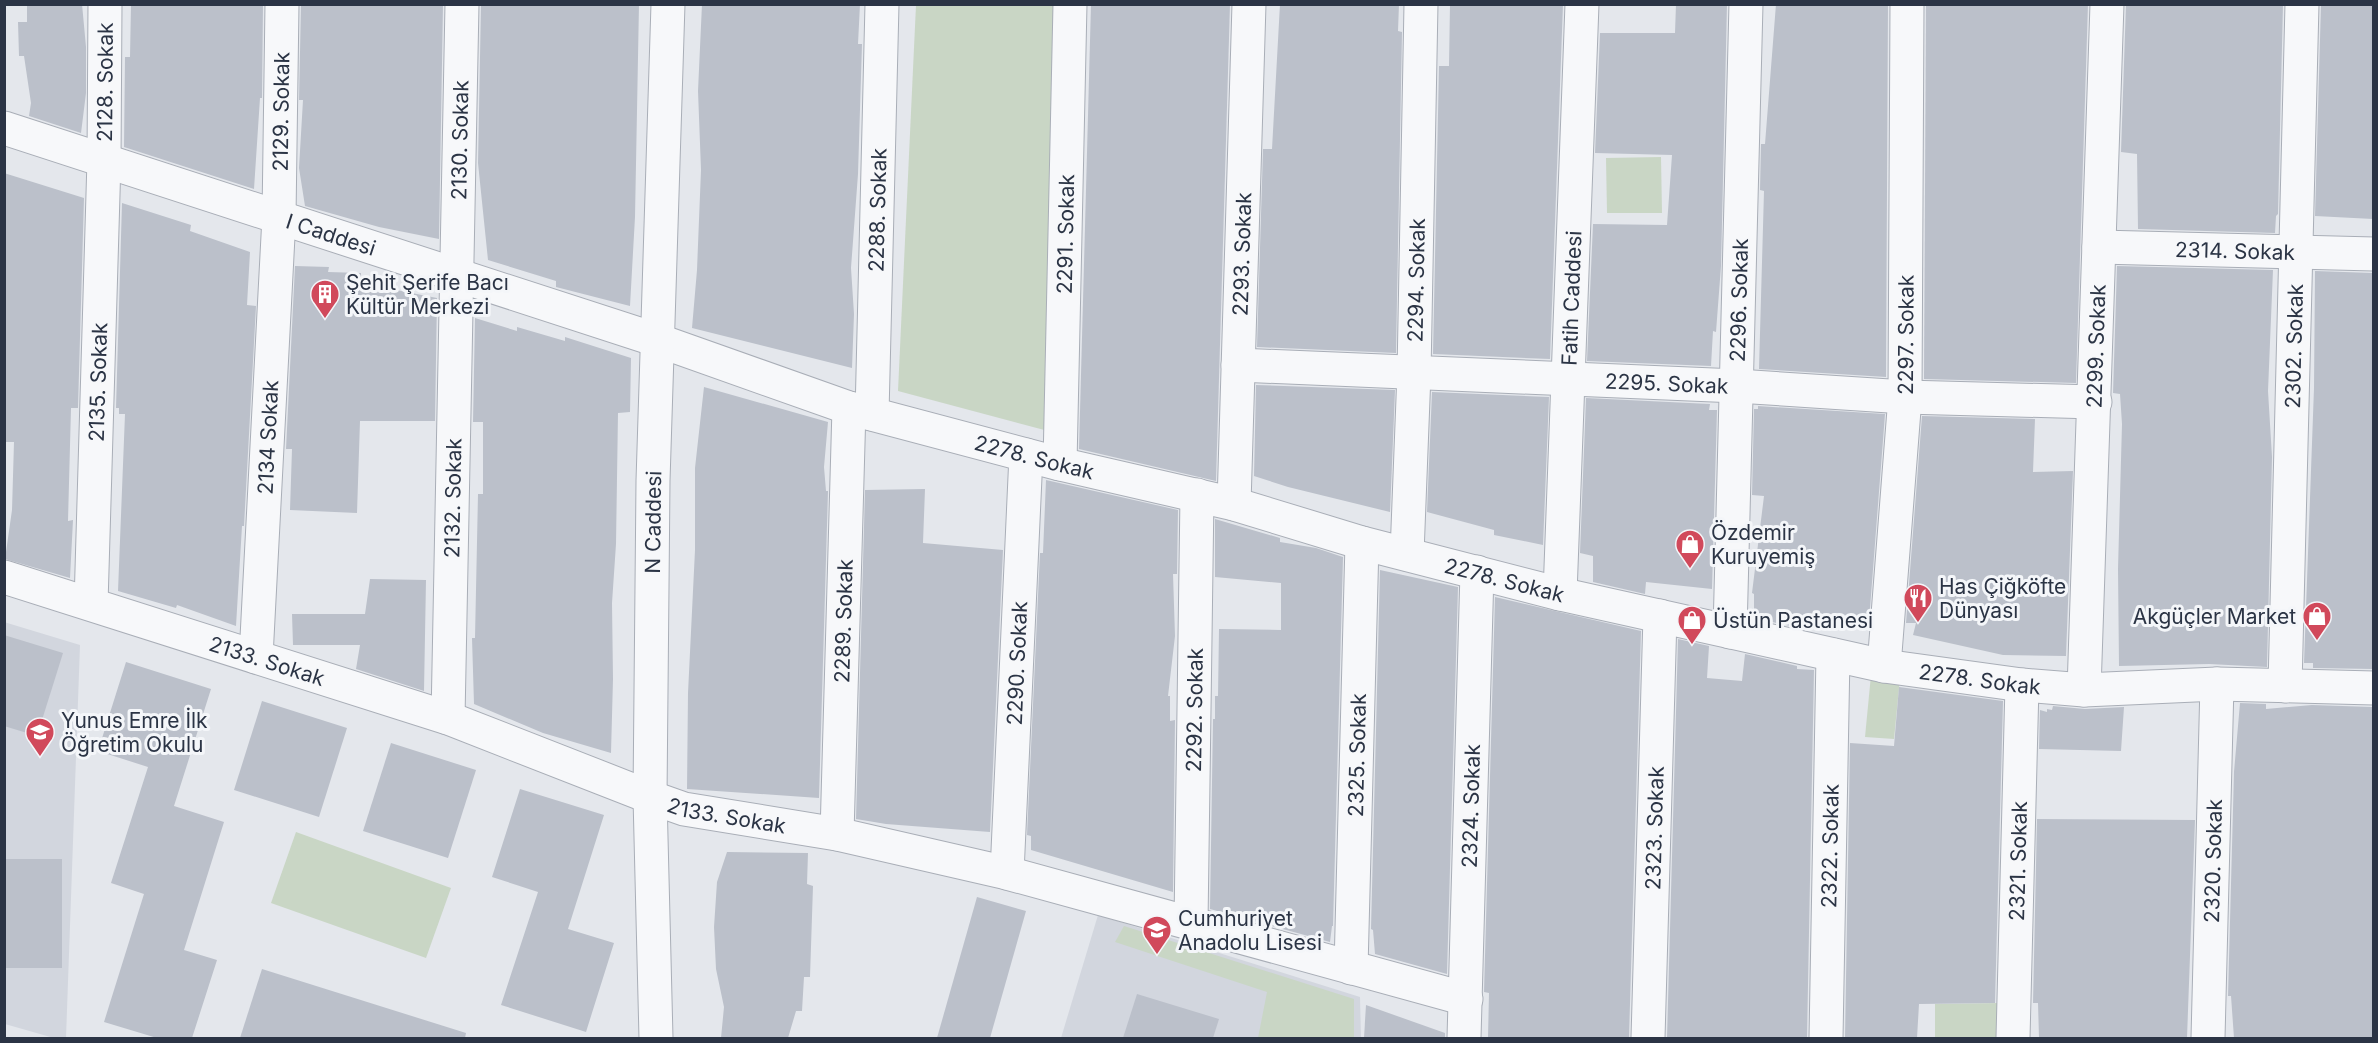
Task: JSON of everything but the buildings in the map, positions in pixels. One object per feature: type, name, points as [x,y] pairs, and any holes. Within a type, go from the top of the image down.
[{"type":"street","name":"2128. Sokak","points":[[104,160],[105,4]]},
{"type":"street","name":"2129. Sokak","points":[[279,217],[282,4]]},
{"type":"street","name":"2130. Sokak","points":[[458,276],[462,4]]},
{"type":"street","name":"N Caddesi","points":[[656,1038],[650,797],[653,481],[668,4]]},
{"type":"street","name":"2288. Sokak","points":[[861,411],[882,4]]},
{"type":"street","name":"2291. Sokak","points":[[1060,464],[1070,4]]},
{"type":"street","name":"2293. Sokak","points":[[1234,504],[1249,4]]},
{"type":"street","name":"2294. Sokak","points":[[1407,555],[1414,373],[1421,4]]},
{"type":"street","name":"Fatih Caddesi","points":[[1560,594],[1582,4]]},
{"type":"street","name":"2296. Sokak","points":[[1730,632],[1746,4]]},
{"type":"street","name":"2297. Sokak","points":[[1884,666],[1905,397],[1907,4]]},
{"type":"street","name":"2299. Sokak","points":[[2084,690],[2107,4]]},
{"type":"street","name":"2302. Sokak","points":[[2285,686],[2302,4]]},
{"type":"street","name":"I Caddesi","points":[[4,128],[657,340]]},
{"type":"street","name":"2135. Sokak","points":[[92,604],[104,160]]},
{"type":"street","name":"2134 Sokak","points":[[256,657],[279,217]]},
{"type":"street","name":"2314. Sokak","points":[[2099,247],[2373,254]]},
{"type":"street","name":"2132. Sokak","points":[[448,718],[458,276]]},
{"type":"street","name":"2278. Sokak","points":[[657,340],[861,411],[1026,455],[1234,504],[1362,543],[1560,594],[1884,666],[2022,685],[2084,690],[2217,684],[2373,688]]},
{"type":"street","name":"2295. Sokak","points":[[1238,365],[1737,386],[1905,397],[2095,402]]},
{"type":"street","name":"2289. Sokak","points":[[837,834],[861,411]]},
{"type":"street","name":"2290. Sokak","points":[[1007,873],[1026,455]]},
{"type":"street","name":"2292. Sokak","points":[[1191,924],[1197,495]]},
{"type":"street","name":"2325. Sokak","points":[[1351,968],[1362,543]]},
{"type":"street","name":"2324. Sokak","points":[[1464,1038],[1478,572]]},
{"type":"street","name":"2133. Sokak","points":[[4,577],[448,718],[684,809],[837,834],[1007,873],[1466,999]]},
{"type":"street","name":"2323. Sokak","points":[[1648,1038],[1660,616]]},
{"type":"street","name":"2322. Sokak","points":[[1826,1038],[1833,655]]},
{"type":"street","name":"2320. Sokak","points":[[2208,1038],[2217,684]]},
{"type":"street","name":"2321. Sokak","points":[[2013,1038],[2022,685]]},
{"type":"shaded area","name":"Yunus Emre İlk Öğretim Okulu","points":[[4,622],[80,645],[66,1038],[54,1038],[5,1024]]},
{"type":"shaded area","name":"Cumhuriyet Anadolu Lisesi","points":[[1098,915],[1360,997],[1361,1038],[1061,1038]]},
{"type":"green space","points":[[916,5],[1058,5],[1048,431],[898,391]]},
{"type":"green space","points":[[1661,157],[1662,213],[1607,213],[1606,158]]},
{"type":"green space","points":[[1871,675],[1900,678],[1894,739],[1865,737]]},
{"type":"green space","points":[[296,832],[451,888],[426,958],[271,903]]},
{"type":"green space","points":[[1124,926],[1354,999],[1354,1038],[1258,1038],[1267,992],[1115,942]]},
{"type":"green space","points":[[2000,1003],[1999,1038],[1935,1038],[1935,1004]]},
{"type":"place","name":"Şehit Şerife Bacı Kültür Merkezi","points":[[325,320]]},
{"type":"place","name":"Özdemir Kuruyemiş","points":[[1690,570]]},
{"type":"place","name":"Has Çiğköfte Dünyası","points":[[1918,624]]},
{"type":"place","name":"Akgüçler Market","points":[[2317,642]]},
{"type":"place","name":"Üstün Pastanesi","points":[[1692,646]]},
{"type":"place","name":"Yunus Emre İlk Öğretim Okulu","points":[[40,758]]},
{"type":"place","name":"Cumhuriyet Anadolu Lisesi","points":[[1157,956]]}]
